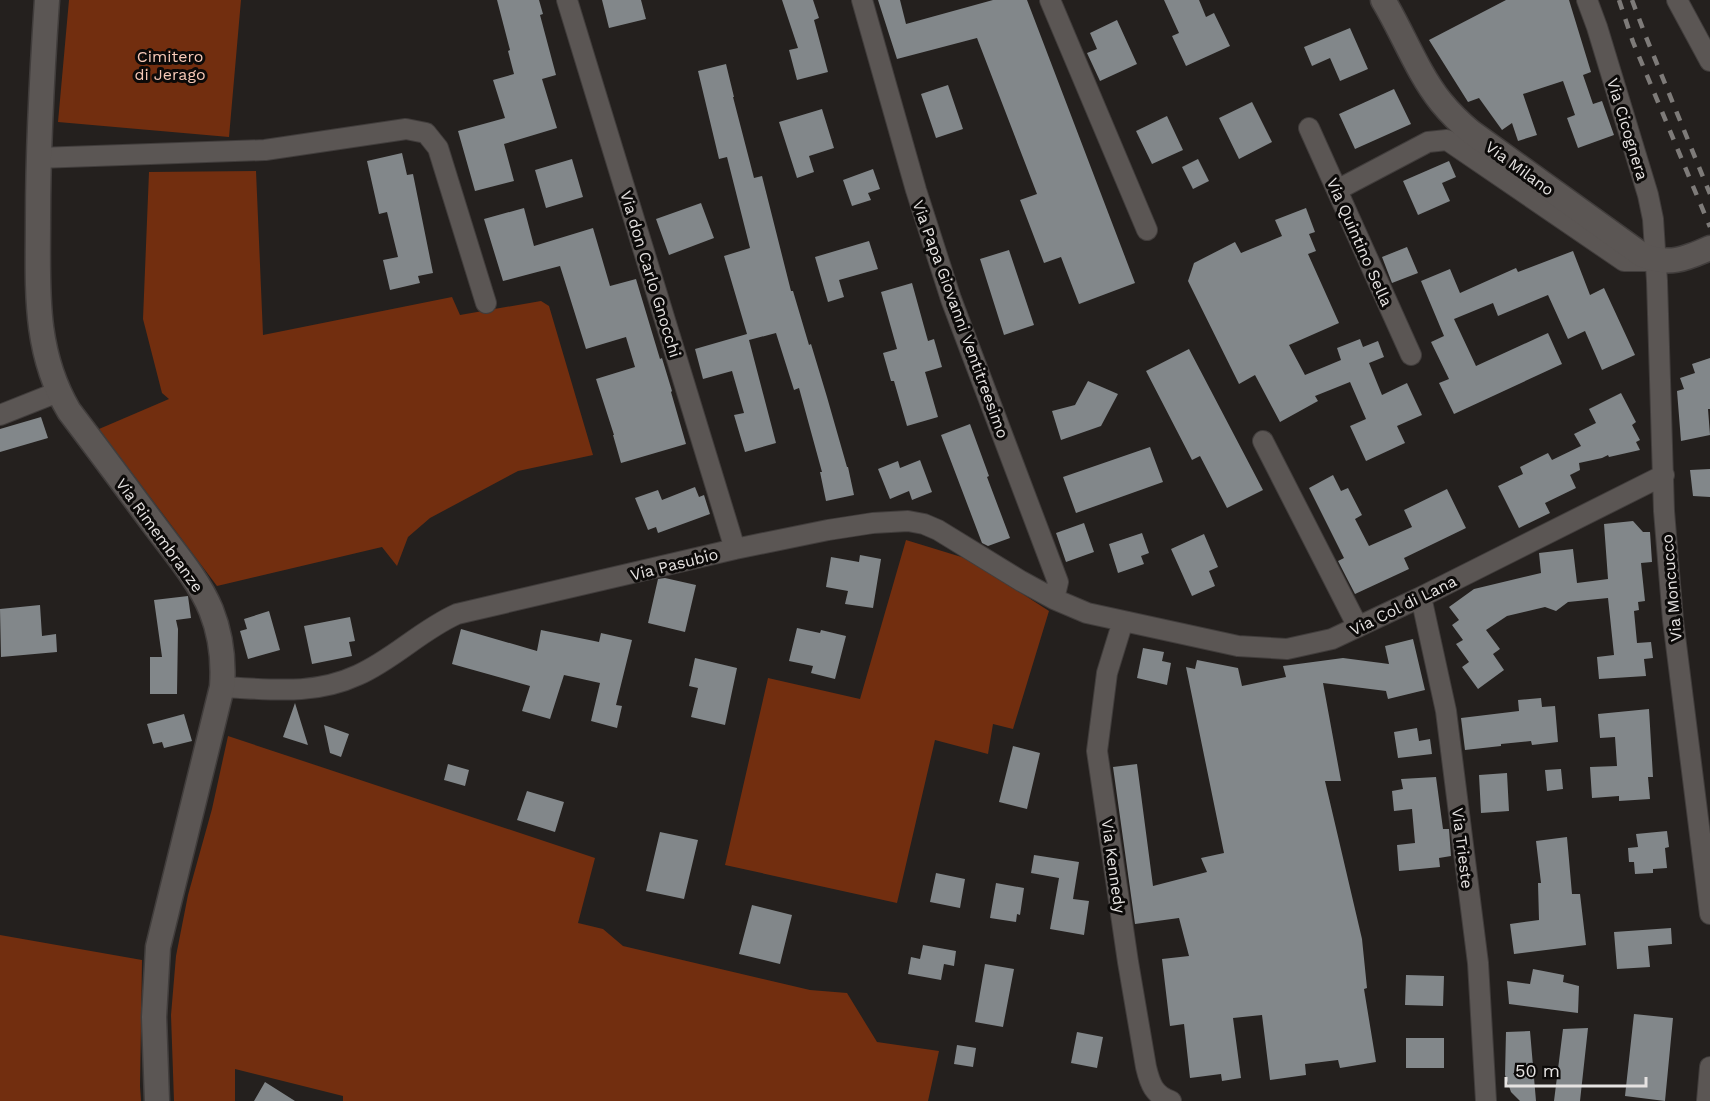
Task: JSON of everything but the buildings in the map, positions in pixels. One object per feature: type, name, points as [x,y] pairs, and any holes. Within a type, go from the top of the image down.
[{"type":"street","name":"Via Rimembranze","points":[[47,0],[38,158],[38,276],[40,321],[49,369],[69,411],[191,573],[211,611],[218,631],[223,669],[222,687],[158,947],[154,1017],[157,1101]]},
{"type":"street","name":"Via don Carlo Gnocchi","points":[[567,0],[735,549]]},
{"type":"street","name":"Via Papa Giovanni Ventitreesimo","points":[[862,0],[916,190],[951,298],[1058,582],[1054,599]]},
{"type":"street","points":[[1050,0],[1147,230]]},
{"type":"street","name":"Via Milano","points":[[1383,0],[1426,80],[1455,118],[1631,248],[1655,261]]},
{"type":"street","name":"Via Cicognera","points":[[1587,0],[1648,195],[1653,219],[1655,261]]},
{"type":"street","points":[[1677,0],[1710,61]]},
{"type":"street","name":"Via Quintino Sella","points":[[1309,128],[1411,355]]},
{"type":"street","points":[[38,158],[265,150],[406,129],[426,132],[438,148],[486,303]]},
{"type":"street","points":[[1337,190],[1428,142],[1447,140],[1624,261],[1671,261],[1700,253]]},
{"type":"street","name":"Via Moncucco","points":[[1655,261],[1658,280],[1664,511],[1673,620],[1710,914]]},
{"type":"street","points":[[0,415],[58,392]]},
{"type":"street","points":[[1263,441],[1358,627]]},
{"type":"street","name":"Via Col di Lana","points":[[1123,621],[1238,646],[1287,649],[1332,639],[1664,475]]},
{"type":"street","name":"Via Pasubio","points":[[222,687],[287,691],[322,687],[358,675],[437,623],[457,614],[735,549],[873,523],[908,521],[924,524],[1054,599],[1087,613],[1123,621]]},
{"type":"street","name":"Via Trieste","points":[[1419,598],[1423,606],[1446,711],[1478,963],[1486,1101]]},
{"type":"street","name":"Via Kennedy","points":[[1123,621],[1107,673],[1097,751],[1146,1067],[1154,1092],[1171,1101]]},
{"type":"street","points":[[1707,1101],[1710,1067]]},
{"type":"green space","name":"Cimitero di Jerago","points":[[69,0],[241,0],[229,137],[58,122]]},
{"type":"green space","points":[[256,171],[263,335],[452,297],[460,315],[541,301],[549,306],[593,455],[518,471],[430,518],[408,537],[397,566],[382,547],[217,586],[99,429],[169,399],[162,393],[143,319],[149,172]]},
{"type":"green space","points":[[906,540],[968,559],[1049,611],[1013,729],[993,724],[988,754],[935,740],[897,903],[725,865],[768,678],[860,699]]},
{"type":"green space","points":[[228,736],[595,858],[578,923],[603,929],[623,946],[810,990],[847,993],[877,1042],[939,1051],[928,1101],[343,1101],[343,1096],[235,1069],[235,1101],[174,1101],[171,1015],[176,956],[188,895],[212,809]]},
{"type":"green space","points":[[0,935],[142,960],[141,1101],[0,1101]]},
{"type":"railway","points":[[1619,0],[1633,42],[1710,227]]},
{"type":"railway","points":[[1632,0],[1710,194]]}]
